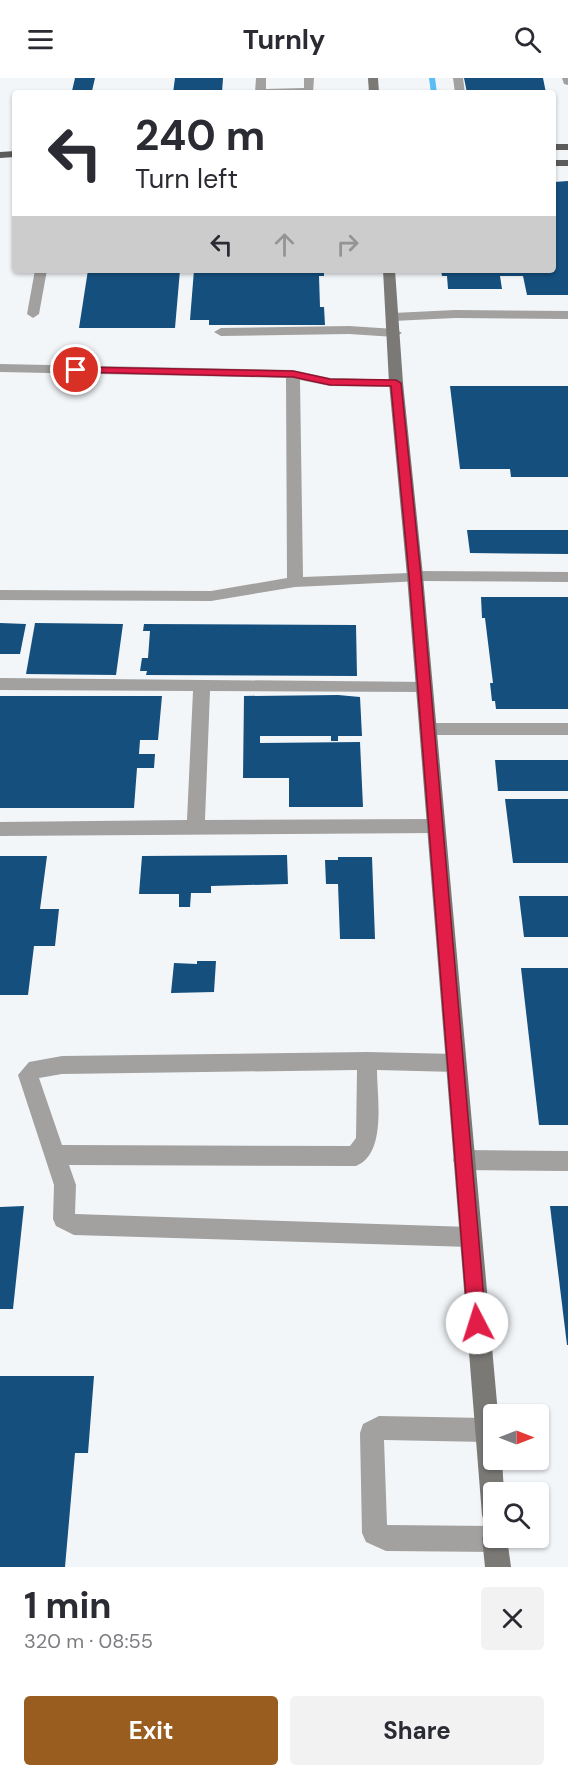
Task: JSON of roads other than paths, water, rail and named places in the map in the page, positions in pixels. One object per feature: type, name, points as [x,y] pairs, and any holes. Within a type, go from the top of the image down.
[{"type":"street","points":[[389,273],[396,383],[415,577],[484,1404]]},
{"type":"street","points":[[496,1548],[498,1567]]},
{"type":"lane","points":[[33,314],[41,273]]},
{"type":"lane","points":[[220,332],[350,330],[455,314],[568,315]]},
{"type":"lane","points":[[0,368],[293,374],[330,382],[396,383]]},
{"type":"lane","points":[[293,374],[295,582]]},
{"type":"lane","points":[[0,595],[211,596],[295,582],[415,577],[568,578]]},
{"type":"lane","points":[[0,684],[424,686]]},
{"type":"lane","points":[[196,827],[202,686]]},
{"type":"lane","points":[[428,729],[568,729]]},
{"type":"lane","points":[[0,829],[132,830],[196,827],[436,826]]},
{"type":"lane","points":[[55,1155],[356,1156],[367,1140],[366,1061]]},
{"type":"lane","points":[[456,1063],[366,1061],[62,1065],[36,1068],[28,1075],[65,1185],[64,1219],[74,1225],[470,1237]]},
{"type":"lane","points":[[464,1160],[568,1161]]},
{"type":"lane","points":[[483,1430],[379,1428],[372,1433],[375,1533],[386,1538],[483,1532]]},
{"type":"waterway","points":[[432,78],[434,90]]}]
